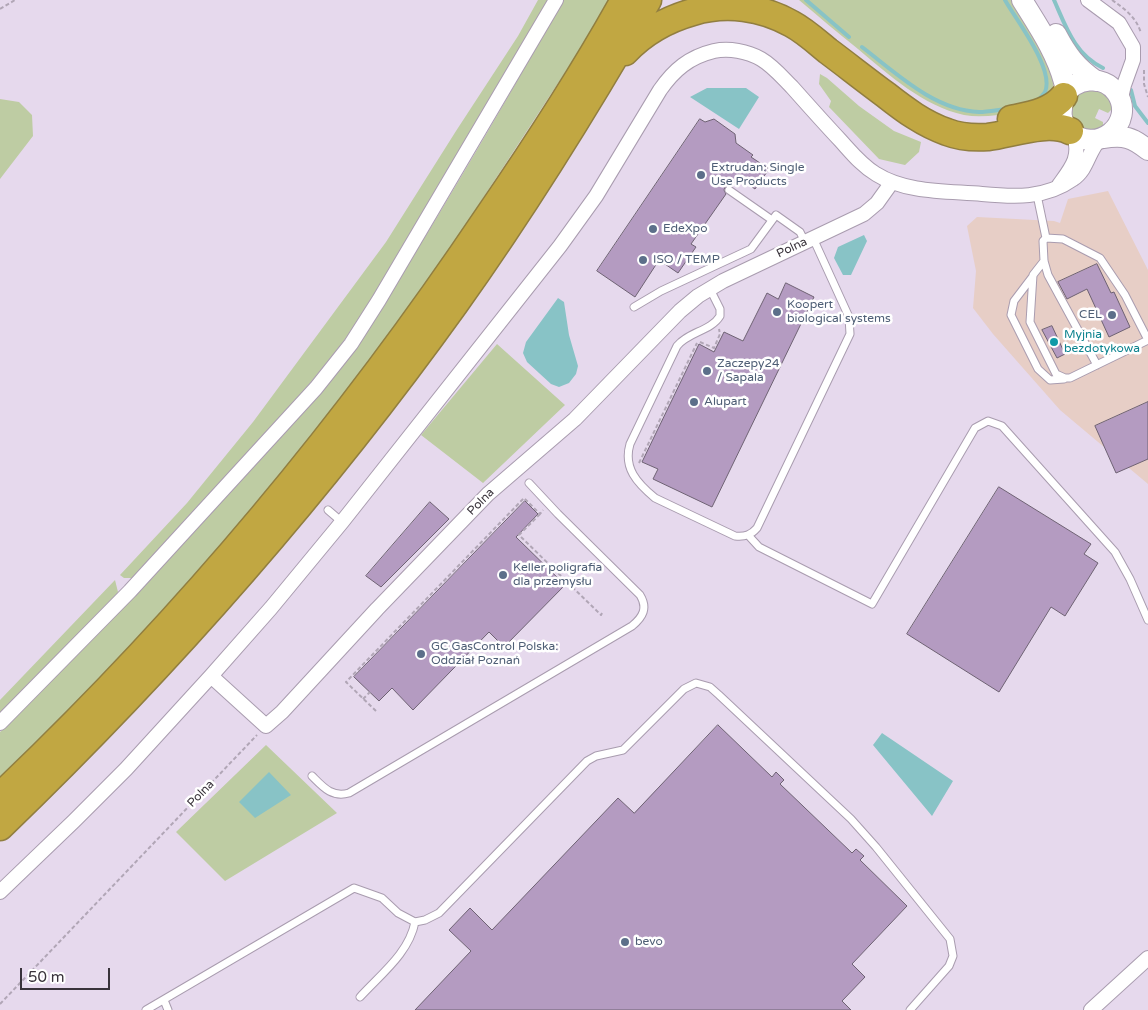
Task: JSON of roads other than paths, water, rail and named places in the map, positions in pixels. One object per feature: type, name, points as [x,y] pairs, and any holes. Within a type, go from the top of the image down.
[{"type":"highway","points":[[0,796],[74,724],[199,589],[330,432],[455,265],[556,111],[624,0]]},
{"type":"highway","points":[[0,827],[86,742],[176,647],[262,550],[344,450],[456,302],[532,191],[598,86],[648,0]]},
{"type":"highway","points":[[790,0],[802,13],[924,106],[947,117],[974,122],[1011,118],[1041,112],[1056,104],[1064,96]]},
{"type":"highway","points":[[598,86],[631,46],[661,25],[702,9],[739,7],[761,11],[794,25],[906,112],[942,131],[960,136],[979,137],[1048,128],[1061,128],[1072,133]]},
{"type":"street","points":[[0,723],[130,590],[316,388],[339,359],[379,300],[556,0]]},
{"type":"street","points":[[1022,0],[1048,43],[1064,82],[1061,113],[1064,124],[1072,133],[1077,148],[1070,170],[1057,187]]},
{"type":"street","points":[[1037,0],[1069,56],[1082,71],[1112,88],[1127,119],[1148,138]]},
{"type":"street","points":[[0,892],[74,822],[126,768],[271,608],[342,522],[560,246],[596,196],[666,82],[677,69],[691,59],[710,52],[726,50],[745,52],[762,59],[779,73],[862,164],[892,182],[929,189],[1017,196],[1037,195],[1073,179],[1080,172],[1095,145],[1117,125],[1124,85],[1134,60],[1133,47],[1128,42],[1119,24],[1088,0]]},
{"type":"street","points":[[1064,96],[1070,88],[1078,83],[1111,80],[1122,68],[1127,58],[1128,42]]},
{"type":"street","points":[[1072,133],[1087,140],[1125,137],[1139,143],[1148,150]]},
{"type":"street","name":"Polna","points":[[211,676],[266,726],[282,712],[376,609],[492,490],[575,419],[668,322],[689,303],[736,274],[864,214],[877,203],[892,182]]},
{"type":"street","points":[[1091,1010],[1148,958]]},
{"type":"lane","points":[[729,190],[772,220]]},
{"type":"lane","points":[[1037,195],[1046,238],[1043,241],[1044,261],[1048,275],[1097,365]]},
{"type":"lane","points":[[634,307],[661,291],[746,252],[754,245],[776,215],[809,240],[849,316],[850,334],[757,528],[748,535],[735,536],[655,498],[644,488],[630,470],[627,458],[630,444],[676,346],[685,338],[716,321],[721,313],[710,289]]},
{"type":"lane","points":[[1044,261],[1014,301],[1011,315],[1038,370],[1050,380],[1070,378],[1148,340],[1125,295],[1100,258],[1068,241],[1058,238],[1046,238]]},
{"type":"lane","points":[[1033,275],[1030,317],[1032,328],[1053,371],[1065,378]]},
{"type":"lane","points":[[748,535],[760,548],[872,604],[975,428],[988,421],[1002,426],[1115,552],[1130,578],[1148,620]]},
{"type":"lane","points":[[312,776],[324,788],[334,794],[349,793],[632,626],[640,619],[644,605],[640,595],[529,483]]},
{"type":"lane","points":[[328,510],[342,522]]},
{"type":"lane","points":[[146,1010],[354,888],[382,898],[398,914],[415,922],[425,920],[439,913],[587,761],[596,756],[623,750],[684,689],[696,683],[710,687],[720,695],[851,819],[950,939],[953,956],[949,966],[910,1010]]},
{"type":"lane","points":[[360,997],[404,949],[412,936],[415,922]]},
{"type":"lane","points":[[164,1000],[168,1010]]},
{"type":"waterway","points":[[806,0],[849,37]]},
{"type":"waterway","points":[[1005,0],[1033,45],[1045,71],[1047,82],[1045,92],[1037,101]]},
{"type":"waterway","points":[[1054,0],[1067,30],[1078,48],[1085,56],[1103,68]]},
{"type":"waterway","points":[[862,47],[916,88],[947,105],[962,110],[979,112],[1006,109]]},
{"type":"waterway","points":[[1131,90],[1135,106],[1148,123]]},
{"type":"place","name":"Extrudan: Single Use Products","points":[[701,175]]},
{"type":"place","name":"EdeXpo","points":[[653,229]]},
{"type":"place","name":"ISO / TEMP","points":[[643,260]]},
{"type":"place","name":"Koopert biological systems","points":[[777,312]]},
{"type":"place","name":"CEL","points":[[1112,315]]},
{"type":"place","name":"Myjnia bezdotykowa","points":[[1054,342]]},
{"type":"place","name":"Zaczepy24 / Sapala","points":[[707,371]]},
{"type":"place","name":"Alupart","points":[[694,402]]},
{"type":"place","name":"Keller poligrafia dla przemysłu","points":[[503,575]]},
{"type":"place","name":"GC GasControl Polska: Oddział Poznań","points":[[421,654]]},
{"type":"place","name":"bevo","points":[[625,942]]}]
